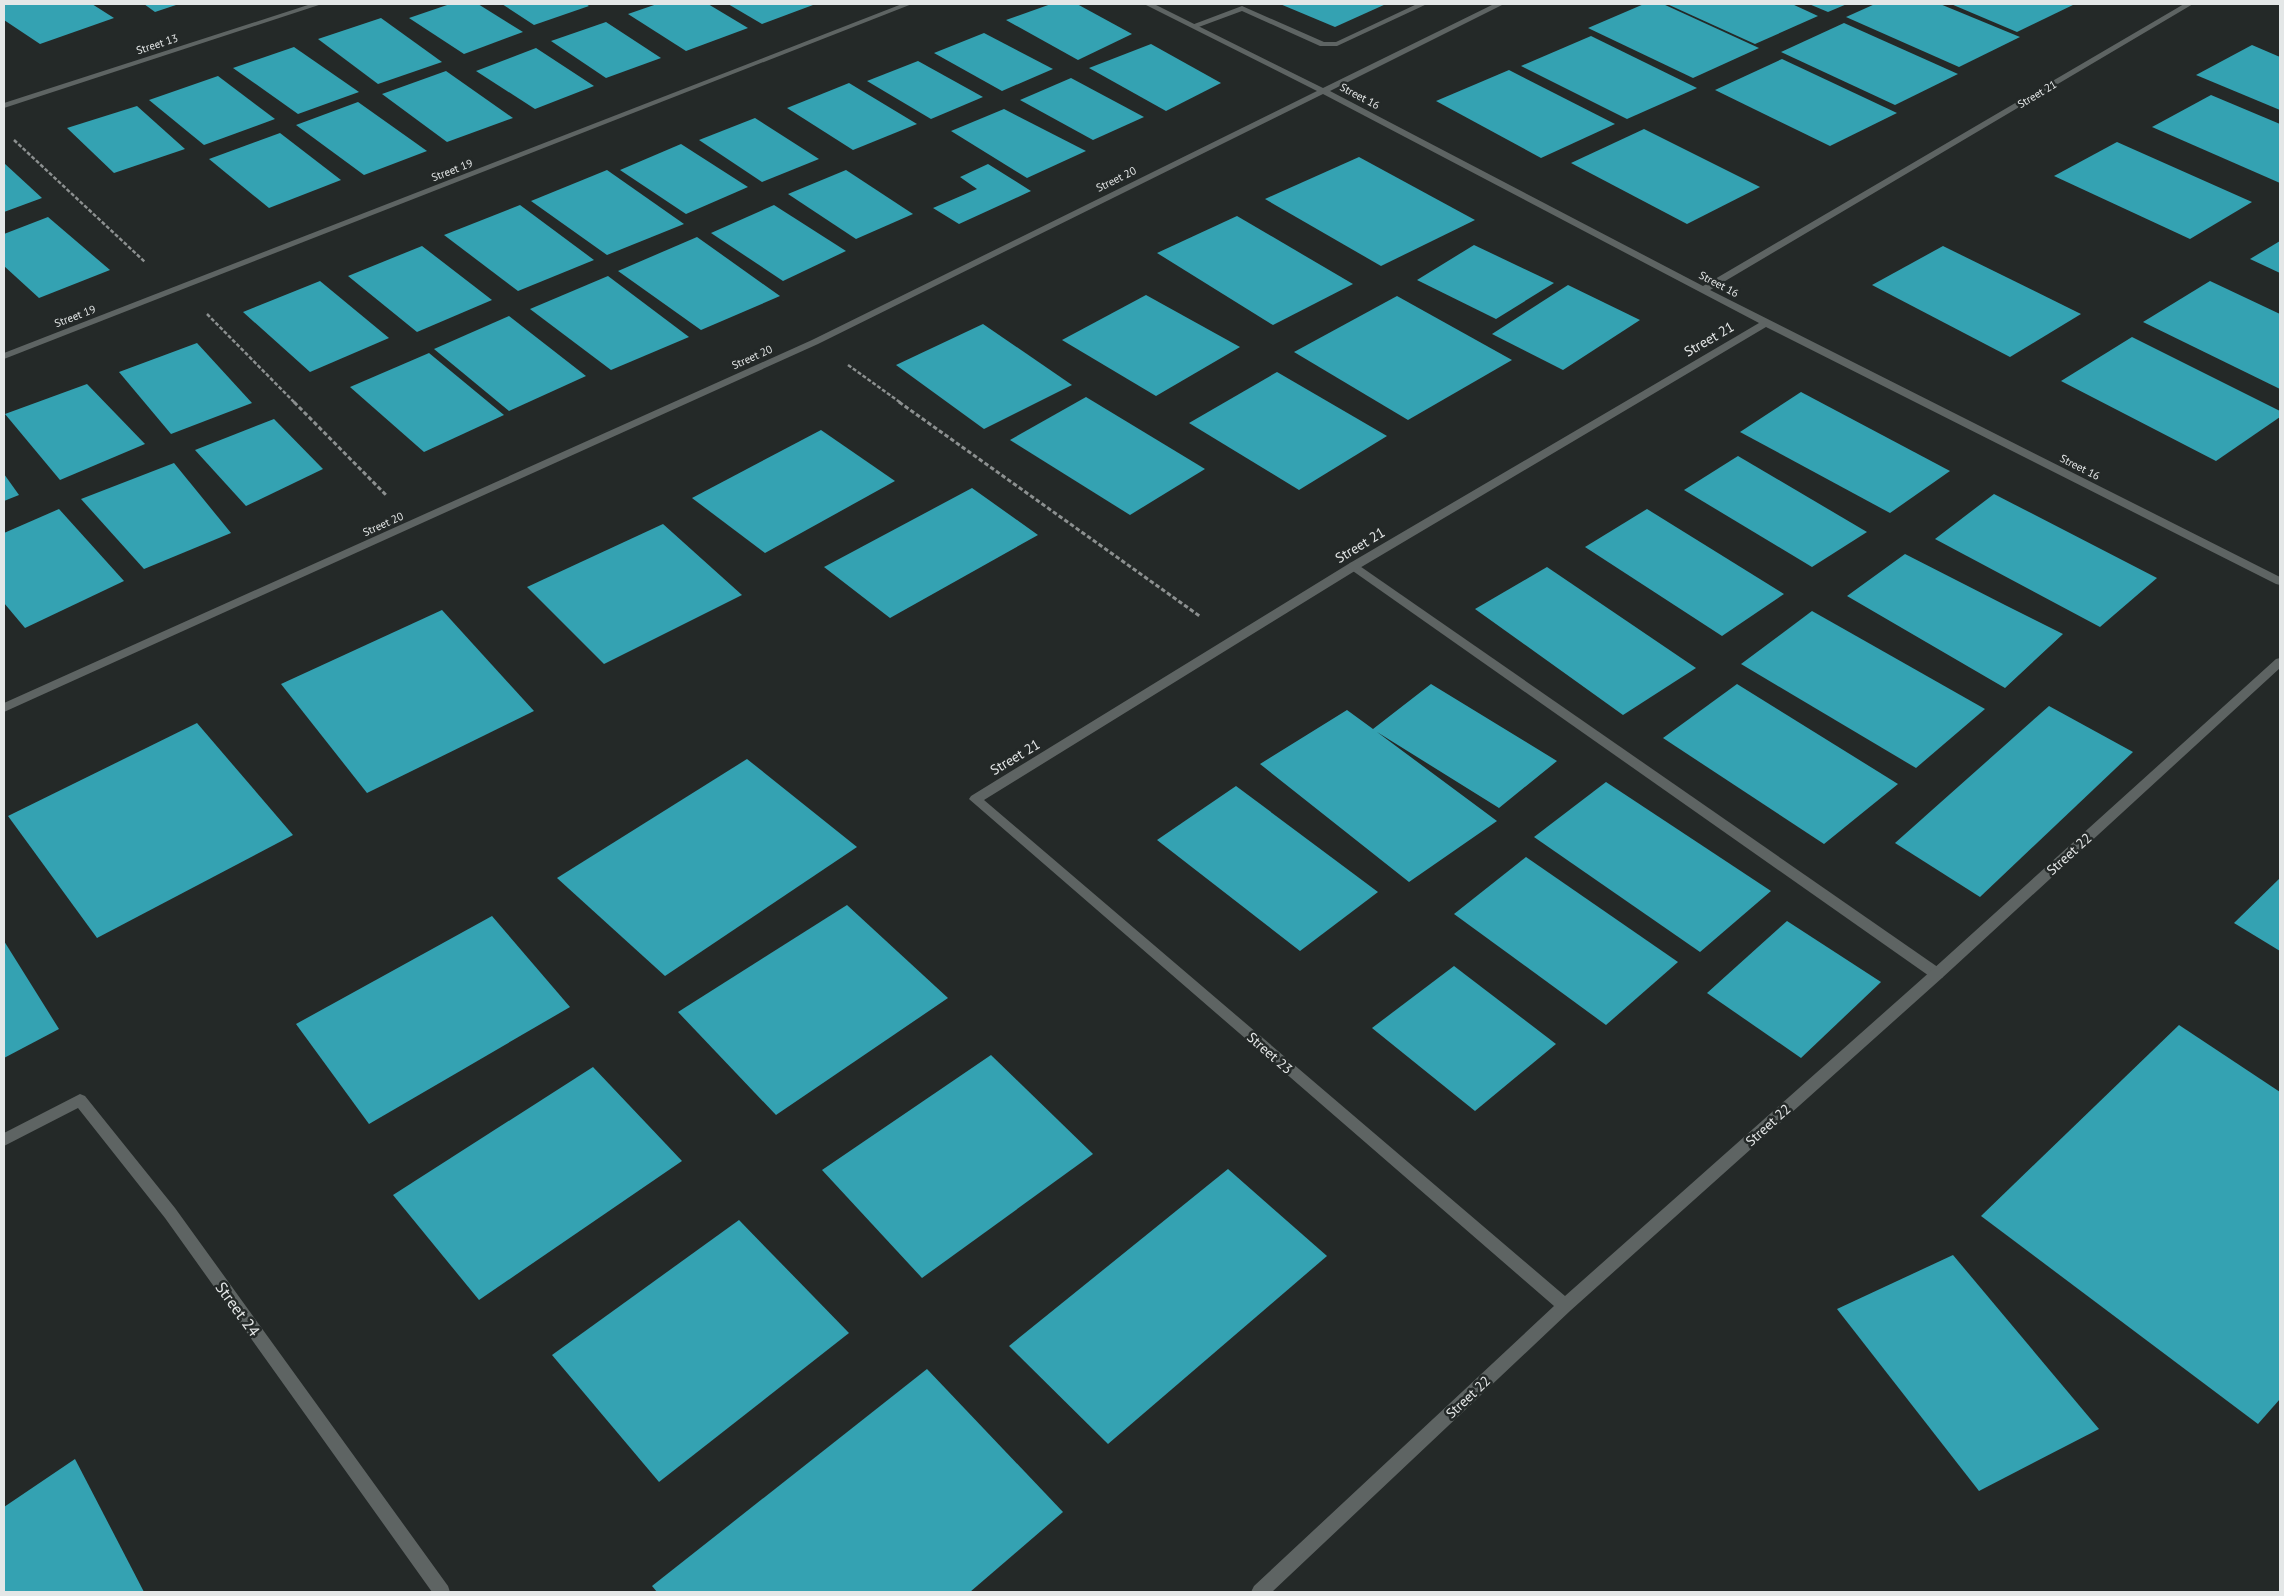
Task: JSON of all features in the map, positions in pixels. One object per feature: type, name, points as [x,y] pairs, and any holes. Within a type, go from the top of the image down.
[{"type":"street","name":"Street 13","points":[[4,106],[318,4]]},
{"type":"street","name":"Street 19","points":[[4,356],[908,4]]},
{"type":"street","name":"Street 16","points":[[1148,4],[1323,91],[1766,323],[2280,582]]},
{"type":"street","points":[[1193,26],[1242,8],[1323,44],[1337,44],[1424,4]]},
{"type":"street","points":[[1480,4],[1489,9]]},
{"type":"street","name":"Street 20","points":[[4,708],[815,342],[1500,4]]},
{"type":"street","name":"Street 21","points":[[1703,290],[2189,4]]},
{"type":"street","name":"Street 21","points":[[974,799],[1354,566],[1766,323]]},
{"type":"street","points":[[1354,566],[1937,974]]},
{"type":"street","name":"Street 22","points":[[1260,1592],[1565,1306],[1937,974],[2280,662]]},
{"type":"street","name":"Street 23","points":[[974,799],[1565,1306]]},
{"type":"street","name":"Street 24","points":[[4,1140],[80,1100],[170,1213],[442,1592]]},
{"type":"path","points":[[11,137],[147,265],[180,287],[414,524]]},
{"type":"path","points":[[815,342],[1234,640]]},
{"type":"building","points":[[4,4],[92,4],[114,18],[40,44],[4,20]]},
{"type":"building","points":[[144,4],[179,4],[155,12]]},
{"type":"building","points":[[450,4],[478,4],[523,32],[464,54],[409,18]]},
{"type":"building","points":[[502,4],[586,4],[589,6],[534,25]]},
{"type":"building","points":[[657,4],[708,4],[748,28],[686,51],[628,14]]},
{"type":"building","points":[[728,4],[811,4],[813,5],[762,24]]},
{"type":"building","points":[[1051,4],[1077,4],[1132,34],[1078,60],[1006,20]]},
{"type":"building","points":[[1280,4],[1386,4],[1335,27]]},
{"type":"building","points":[[1644,4],[1663,4],[1759,48],[1693,78],[1588,28]]},
{"type":"building","points":[[1667,4],[1792,4],[1818,16],[1755,44]]},
{"type":"building","points":[[1809,4],[1847,4],[1828,12]]},
{"type":"building","points":[[1875,4],[1940,4],[2020,37],[1959,67],[1846,17]]},
{"type":"building","points":[[1951,4],[2075,4],[2017,32]]},
{"type":"building","points":[[381,18],[442,62],[378,84],[318,39]]},
{"type":"building","points":[[606,22],[661,58],[606,78],[551,41]]},
{"type":"building","points":[[1844,23],[1958,74],[1895,105],[1781,52]]},
{"type":"building","points":[[984,33],[1053,69],[1002,91],[934,53]]},
{"type":"building","points":[[1591,36],[1697,88],[1627,119],[1521,66]]},
{"type":"building","points":[[1151,44],[1221,83],[1166,111],[1089,68]]},
{"type":"building","points":[[2252,45],[2280,57],[2280,110],[2196,75]]},
{"type":"building","points":[[294,47],[359,92],[298,114],[233,68]]},
{"type":"building","points":[[536,48],[594,86],[535,109],[476,71]]},
{"type":"building","points":[[1782,59],[1897,113],[1830,146],[1715,90]]},
{"type":"building","points":[[918,61],[983,97],[931,119],[867,81]]},
{"type":"building","points":[[1509,70],[1615,124],[1541,158],[1436,101]]},
{"type":"building","points":[[446,71],[513,118],[447,142],[382,94]]},
{"type":"building","points":[[218,76],[275,119],[204,145],[149,100]]},
{"type":"building","points":[[1071,78],[1144,117],[1093,140],[1020,100]]},
{"type":"building","points":[[849,83],[917,124],[853,150],[787,108]]},
{"type":"building","points":[[2211,95],[2280,124],[2280,183],[2152,127]]},
{"type":"building","points":[[358,102],[427,151],[364,175],[296,125]]},
{"type":"building","points":[[137,106],[185,149],[114,173],[67,128]]},
{"type":"building","points":[[1004,109],[1086,151],[1027,178],[951,131]]},
{"type":"building","points":[[755,118],[819,159],[762,182],[699,140]]},
{"type":"building","points":[[1644,129],[1760,187],[1687,224],[1571,163]]},
{"type":"building","points":[[280,133],[341,180],[269,208],[209,159]]},
{"type":"building","points":[[2117,142],[2252,202],[2190,239],[2054,176]]},
{"type":"building","points":[[681,144],[748,187],[686,214],[620,170]]},
{"type":"building","points":[[1359,157],[1475,220],[1381,266],[1265,199]]},
{"type":"building","points":[[4,163],[42,198],[4,212]]},
{"type":"building","points":[[988,164],[1031,191],[959,224],[933,208],[977,189],[960,177]]},
{"type":"building","points":[[607,170],[684,224],[607,255],[531,201]]},
{"type":"building","points":[[846,170],[913,214],[856,239],[788,194]]},
{"type":"building","points":[[520,205],[594,260],[518,291],[444,235]]},
{"type":"building","points":[[774,205],[846,251],[783,281],[711,233]]},
{"type":"building","points":[[1237,216],[1353,284],[1273,325],[1157,253]]},
{"type":"building","points":[[48,217],[110,270],[39,298],[4,266],[4,234]]},
{"type":"building","points":[[697,237],[780,296],[701,330],[618,271]]},
{"type":"building","points":[[2280,241],[2280,273],[2250,259]]},
{"type":"building","points":[[1474,245],[1554,283],[1496,319],[1417,280]]},
{"type":"building","points":[[422,246],[492,300],[417,332],[348,276]]},
{"type":"building","points":[[1943,246],[2081,314],[2010,357],[1872,285]]},
{"type":"building","points":[[608,276],[689,337],[611,370],[530,309]]},
{"type":"building","points":[[320,281],[389,338],[310,372],[243,312]]},
{"type":"building","points":[[2210,281],[2280,314],[2280,389],[2143,322]]},
{"type":"building","points":[[1568,285],[1640,320],[1563,370],[1492,334]]},
{"type":"building","points":[[1146,295],[1240,347],[1156,396],[1062,340]]},
{"type":"building","points":[[1397,296],[1512,360],[1408,420],[1294,352]]},
{"type":"building","points":[[509,316],[586,376],[509,411],[434,349]]},
{"type":"building","points":[[983,324],[1072,385],[984,429],[896,365]]},
{"type":"building","points":[[2132,337],[2280,411],[2280,417],[2216,461],[2061,381]]},
{"type":"building","points":[[197,343],[252,403],[171,434],[119,372]]},
{"type":"building","points":[[429,353],[504,415],[424,452],[350,387]]},
{"type":"building","points":[[1277,372],[1387,436],[1299,490],[1189,423]]},
{"type":"building","points":[[87,384],[145,444],[60,480],[5,414]]},
{"type":"building","points":[[1801,392],[1950,471],[1890,513],[1740,432]]},
{"type":"building","points":[[1086,397],[1205,469],[1130,515],[1010,440]]},
{"type":"building","points":[[274,419],[323,469],[246,506],[195,450]]},
{"type":"building","points":[[821,430],[895,481],[765,553],[692,498]]},
{"type":"building","points":[[1738,456],[1867,532],[1812,567],[1684,490]]},
{"type":"building","points":[[174,463],[231,533],[144,569],[81,499]]},
{"type":"building","points":[[4,474],[19,495],[4,501]]},
{"type":"building","points":[[972,488],[1038,535],[890,618],[824,567]]},
{"type":"building","points":[[1994,494],[2157,578],[2100,627],[1935,539]]},
{"type":"building","points":[[59,509],[124,581],[25,628],[4,603],[4,533]]},
{"type":"building","points":[[1647,509],[1784,594],[1722,636],[1585,547]]},
{"type":"building","points":[[663,524],[742,595],[604,664],[527,587]]},
{"type":"building","points":[[1905,554],[2063,634],[2005,688],[1847,596]]},
{"type":"building","points":[[1547,567],[1696,668],[1623,715],[1475,609]]},
{"type":"building","points":[[442,610],[534,711],[367,793],[281,684]]},
{"type":"building","points":[[1812,611],[1985,709],[1916,768],[1741,664]]},
{"type":"building","points":[[1431,684],[1557,761],[1499,808],[1377,732],[1497,821],[1409,882],[1260,764],[1347,710],[1373,729]]},
{"type":"building","points":[[1737,684],[1898,784],[1824,844],[1663,738]]},
{"type":"building","points":[[2049,706],[2133,752],[1980,897],[1895,843]]},
{"type":"building","points":[[197,723],[293,835],[97,938],[8,816]]},
{"type":"building","points":[[747,759],[857,847],[665,976],[557,878]]},
{"type":"building","points":[[1606,782],[1771,891],[1700,952],[1534,837]]},
{"type":"building","points":[[1236,786],[1378,892],[1300,951],[1157,840]]},
{"type":"building","points":[[1526,857],[1678,962],[1606,1025],[1454,914]]},
{"type":"building","points":[[2280,878],[2280,951],[2234,923]]},
{"type":"building","points":[[847,905],[948,998],[776,1115],[678,1012]]},
{"type":"building","points":[[492,916],[570,1007],[369,1124],[296,1024]]},
{"type":"building","points":[[1787,921],[1881,982],[1801,1058],[1707,993]]},
{"type":"building","points":[[4,941],[59,1029],[4,1058]]},
{"type":"building","points":[[1454,966],[1556,1044],[1475,1111],[1372,1028]]},
{"type":"building","points":[[2179,1025],[2280,1092],[2280,1399],[2258,1424],[1981,1216]]},
{"type":"building","points":[[991,1055],[1093,1154],[922,1278],[822,1170]]},
{"type":"building","points":[[593,1067],[682,1161],[479,1300],[393,1195]]},
{"type":"building","points":[[1228,1169],[1327,1256],[1108,1444],[1009,1346]]},
{"type":"building","points":[[739,1220],[849,1333],[659,1482],[552,1355]]},
{"type":"building","points":[[1953,1255],[2099,1429],[1979,1491],[1837,1309]]},
{"type":"building","points":[[927,1369],[1063,1512],[970,1592],[657,1592],[652,1586]]},
{"type":"building","points":[[75,1459],[144,1592],[4,1592],[4,1507]]}]
